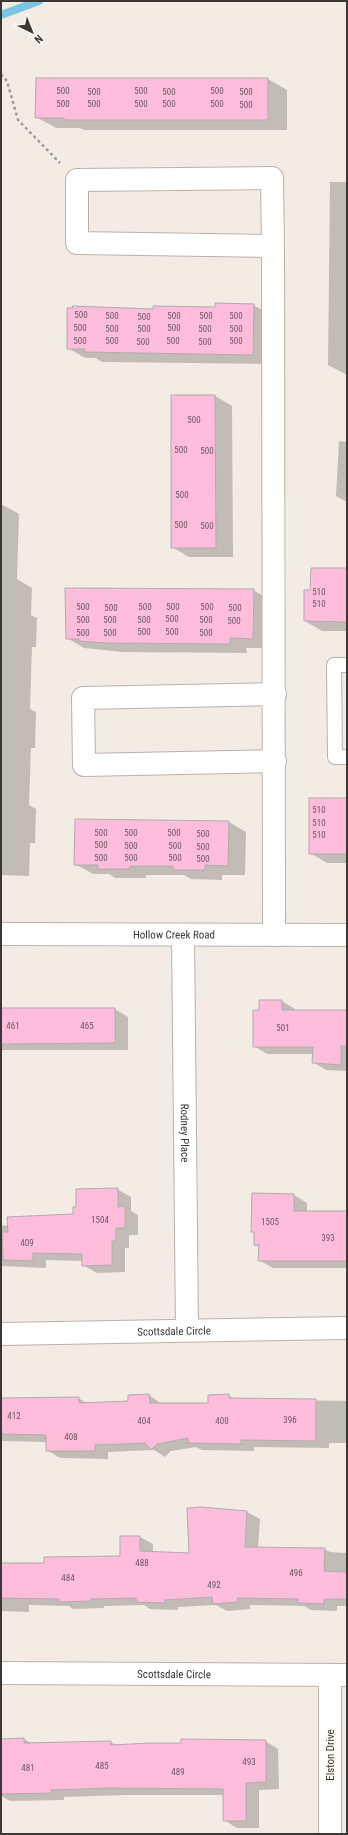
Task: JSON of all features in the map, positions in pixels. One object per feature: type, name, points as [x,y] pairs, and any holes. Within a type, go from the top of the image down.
[{"type":"street","points":[[273,246],[77,242],[77,180],[272,178],[273,246],[275,694],[274,935]]},
{"type":"street","points":[[275,694],[83,698],[84,765],[275,761]]},
{"type":"street","name":"Hollow Creek Road","points":[[1,934],[347,935]]},
{"type":"street","name":"Rodney Place","points":[[182,935],[187,1330]]},
{"type":"street","name":"Scottsdale Circle","points":[[1,1334],[347,1328]]},
{"type":"street","name":"Scottsdale Circle","points":[[1,1673],[339,1675]]},
{"type":"street","name":"Elston Drive","points":[[330,1834],[339,1675]]},
{"type":"lane","points":[[347,665],[334,666],[335,757],[347,757]]},
{"type":"path","points":[[1,74],[7,81],[18,120],[77,180]]},
{"type":"building","points":[[36,78],[268,78],[268,120],[64,120],[64,118],[35,118]]},
{"type":"building","points":[[215,303],[254,304],[253,355],[84,352],[85,349],[67,349],[67,308],[73,308],[72,306],[153,309],[153,306],[215,307]]},
{"type":"building","points":[[171,395],[215,395],[216,548],[171,548]]},
{"type":"building","points":[[311,568],[347,568],[347,622],[304,621],[304,590],[310,590]]},
{"type":"building","points":[[65,588],[254,589],[253,639],[230,638],[230,644],[106,643],[79,641],[79,639],[66,639]]},
{"type":"building","points":[[309,798],[347,798],[347,854],[309,854]]},
{"type":"building","points":[[75,819],[229,821],[228,866],[205,865],[205,870],[173,870],[173,866],[130,866],[130,869],[97,869],[98,865],[74,865]]},
{"type":"building","points":[[259,1000],[282,1000],[282,1010],[347,1010],[347,1046],[341,1046],[341,1065],[312,1063],[313,1047],[253,1047],[253,1010],[259,1010]]},
{"type":"building","points":[[1,1008],[115,1008],[115,1043],[1,1044]]},
{"type":"building","points":[[118,1188],[118,1207],[125,1206],[125,1228],[116,1228],[116,1241],[112,1241],[112,1265],[82,1266],[82,1254],[33,1253],[33,1261],[3,1260],[2,1232],[8,1232],[7,1217],[73,1214],[73,1207],[76,1207],[76,1189]]},
{"type":"building","points":[[252,1193],[294,1194],[294,1211],[347,1211],[347,1261],[258,1261],[259,1245],[254,1245],[254,1232],[251,1232]]},
{"type":"building","points":[[149,1394],[150,1403],[208,1403],[208,1395],[229,1394],[229,1398],[316,1399],[316,1441],[241,1440],[241,1444],[188,1443],[188,1438],[157,1444],[151,1450],[145,1443],[95,1445],[95,1451],[46,1451],[46,1435],[1,1434],[1,1398],[79,1397],[79,1403],[128,1401],[128,1395]]},
{"type":"building","points":[[201,1507],[247,1511],[245,1547],[325,1548],[324,1571],[347,1572],[347,1599],[324,1599],[324,1604],[297,1603],[298,1599],[237,1598],[238,1602],[213,1604],[212,1597],[165,1600],[165,1603],[136,1602],[136,1598],[91,1599],[91,1601],[59,1602],[59,1599],[1,1598],[1,1563],[44,1563],[44,1557],[120,1556],[120,1536],[140,1536],[140,1551],[189,1553],[187,1508]]},
{"type":"building","points":[[24,1738],[24,1743],[111,1741],[111,1745],[181,1743],[181,1739],[266,1740],[266,1782],[246,1783],[246,1821],[223,1821],[223,1789],[111,1788],[51,1790],[52,1793],[1,1794],[1,1739]]},
{"type":"waterway","points":[[1,15],[39,1]]}]
